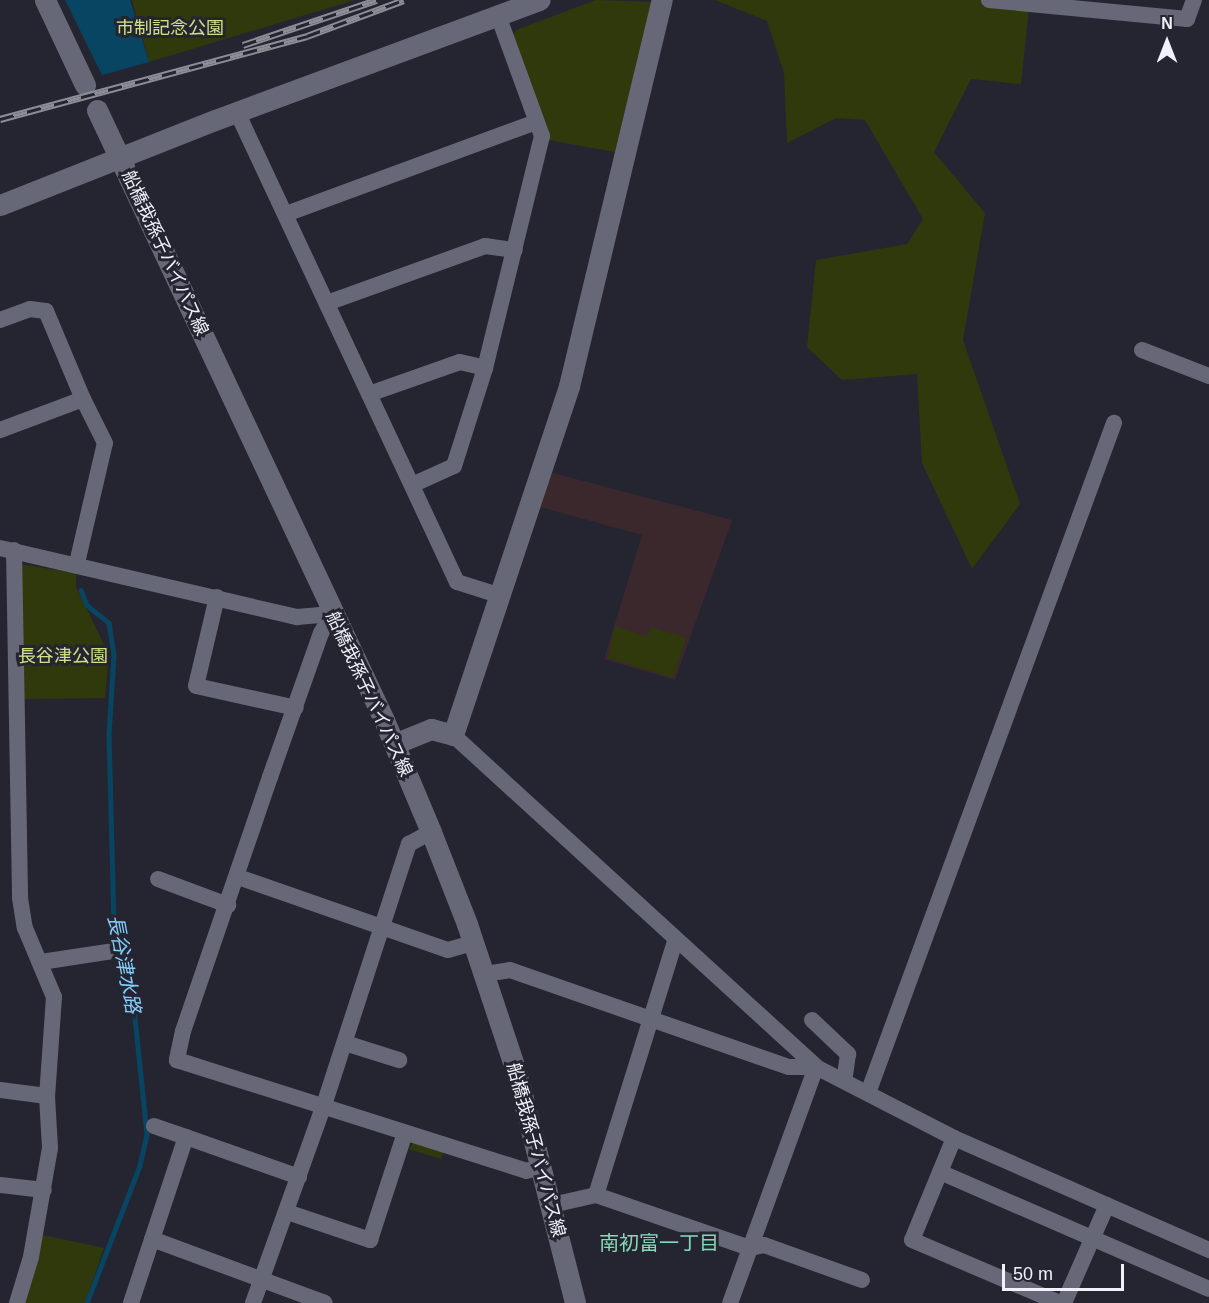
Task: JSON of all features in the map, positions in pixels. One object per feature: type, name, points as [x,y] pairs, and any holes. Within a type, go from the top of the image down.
[{"type":"street","points":[[45,0],[85,85]]},
{"type":"street","points":[[0,205],[237,112],[539,0]]},
{"type":"street","points":[[453,735],[569,386],[662,0]]},
{"type":"street","points":[[989,0],[1186,20],[1194,0]]},
{"type":"street","points":[[412,485],[454,466],[485,368],[542,136],[498,15]]},
{"type":"street","name":"船橋我孫子バイパス線","points":[[97,110],[394,744],[431,832],[485,974],[542,1167],[575,1303]]},
{"type":"street","points":[[237,112],[457,582],[501,596]]},
{"type":"street","points":[[286,214],[537,122]]},
{"type":"street","points":[[327,303],[485,246],[515,250]]},
{"type":"street","points":[[0,320],[30,309],[46,311],[83,399],[105,443],[77,563]]},
{"type":"street","points":[[1142,350],[1209,376]]},
{"type":"street","points":[[369,394],[460,362],[485,368]]},
{"type":"street","points":[[0,430],[83,399]]},
{"type":"street","points":[[868,1093],[1114,423]]},
{"type":"street","points":[[17,1303],[31,1257],[50,1148],[47,1096],[54,997],[25,928],[20,898],[7,549],[77,563],[297,617],[332,614]]},
{"type":"street","points":[[217,597],[196,686],[296,708]]},
{"type":"street","points":[[332,614],[321,633],[183,1031],[177,1060],[526,1171],[542,1167]]},
{"type":"street","points":[[394,744],[431,729],[453,735],[675,941],[816,1067],[954,1138],[1208,1246]]},
{"type":"street","points":[[253,1303],[323,1108],[384,927],[409,844],[431,832]]},
{"type":"street","points":[[238,877],[448,950],[473,943]]},
{"type":"street","points":[[158,879],[228,905]]},
{"type":"street","points":[[596,1195],[675,941]]},
{"type":"street","points":[[41,963],[114,951]]},
{"type":"street","points":[[485,974],[510,970],[789,1067],[816,1067]]},
{"type":"street","points":[[812,1020],[848,1054],[844,1081]]},
{"type":"street","points":[[345,1043],[399,1060]]},
{"type":"street","points":[[730,1303],[816,1067]]},
{"type":"street","points":[[0,1090],[47,1096]]},
{"type":"street","points":[[154,1126],[299,1177]]},
{"type":"street","points":[[287,1212],[370,1240],[405,1133]]},
{"type":"street","points":[[131,1303],[186,1137]]},
{"type":"street","points":[[954,1138],[912,1240],[1060,1303]]},
{"type":"street","points":[[940,1172],[1209,1289]]},
{"type":"street","points":[[0,1185],[44,1190]]},
{"type":"street","points":[[552,1205],[596,1195],[750,1248],[764,1245],[861,1280]]},
{"type":"street","points":[[1064,1303],[1107,1205]]},
{"type":"street","points":[[152,1239],[325,1303]]},
{"type":"shaded area","points":[[549,472],[732,520],[675,680],[604,659],[642,535],[537,506]]},
{"type":"green space","name":"市制記念公園","points":[[132,0],[355,0],[149,62]]},
{"type":"green space","points":[[596,0],[652,2],[615,152],[548,140],[513,36],[516,30]]},
{"type":"green space","points":[[715,0],[995,0],[1029,8],[1021,84],[971,79],[934,152],[985,213],[963,340],[1020,504],[972,569],[922,463],[917,374],[842,380],[807,347],[816,260],[907,244],[923,219],[865,120],[836,118],[787,143],[784,73],[767,21]]},
{"type":"green space","name":"長谷津公園","points":[[19,564],[76,573],[76,587],[109,655],[105,698],[23,699]]},
{"type":"green space","points":[[615,626],[647,637],[651,627],[686,638],[673,678],[608,658]]},
{"type":"green space","points":[[415,1141],[444,1151],[441,1159],[408,1149]]},
{"type":"green space","points":[[43,1235],[104,1248],[85,1303],[24,1303]]},
{"type":"water","points":[[65,0],[130,0],[149,62],[102,75]]},
{"type":"waterway","name":"長谷津水路","points":[[81,590],[87,605],[109,623],[114,655],[109,734],[114,927],[131,979],[147,1135],[140,1166],[87,1303]]},
{"type":"railway","points":[[243,45],[377,0]]},
{"type":"railway","points":[[0,119],[307,36],[404,0]]},
{"type":"district","name":"南初富一丁目","points":[[659,1243]]}]
